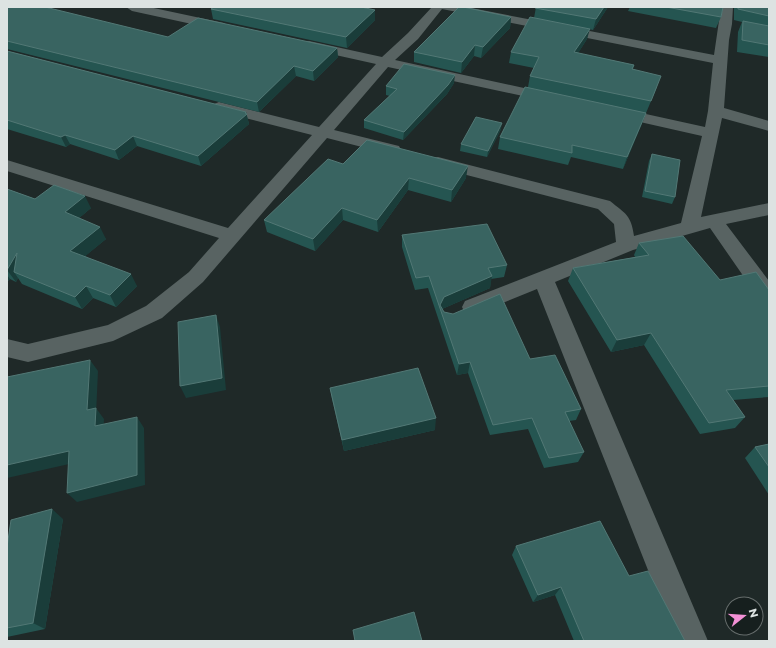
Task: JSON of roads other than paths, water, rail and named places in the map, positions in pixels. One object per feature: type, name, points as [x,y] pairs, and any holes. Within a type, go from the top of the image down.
[{"type":"street","points":[[132,7],[236,29]]},
{"type":"street","points":[[7,348],[28,354],[113,332],[154,312],[196,277],[233,236],[321,132],[385,62],[414,36],[438,7]]},
{"type":"street","points":[[447,7],[720,60]]},
{"type":"street","points":[[690,226],[716,111],[722,40],[733,25],[728,7]]},
{"type":"street","points":[[295,42],[563,101]]},
{"type":"street","points":[[208,104],[604,204],[624,222],[626,245]]},
{"type":"street","points":[[602,110],[711,134]]},
{"type":"street","points":[[716,111],[769,126]]},
{"type":"street","points":[[7,165],[233,236]]},
{"type":"street","points":[[458,313],[491,298],[543,279],[626,245],[690,226],[769,209]]},
{"type":"street","points":[[714,220],[769,296]]},
{"type":"street","points":[[543,279],[692,641]]}]
